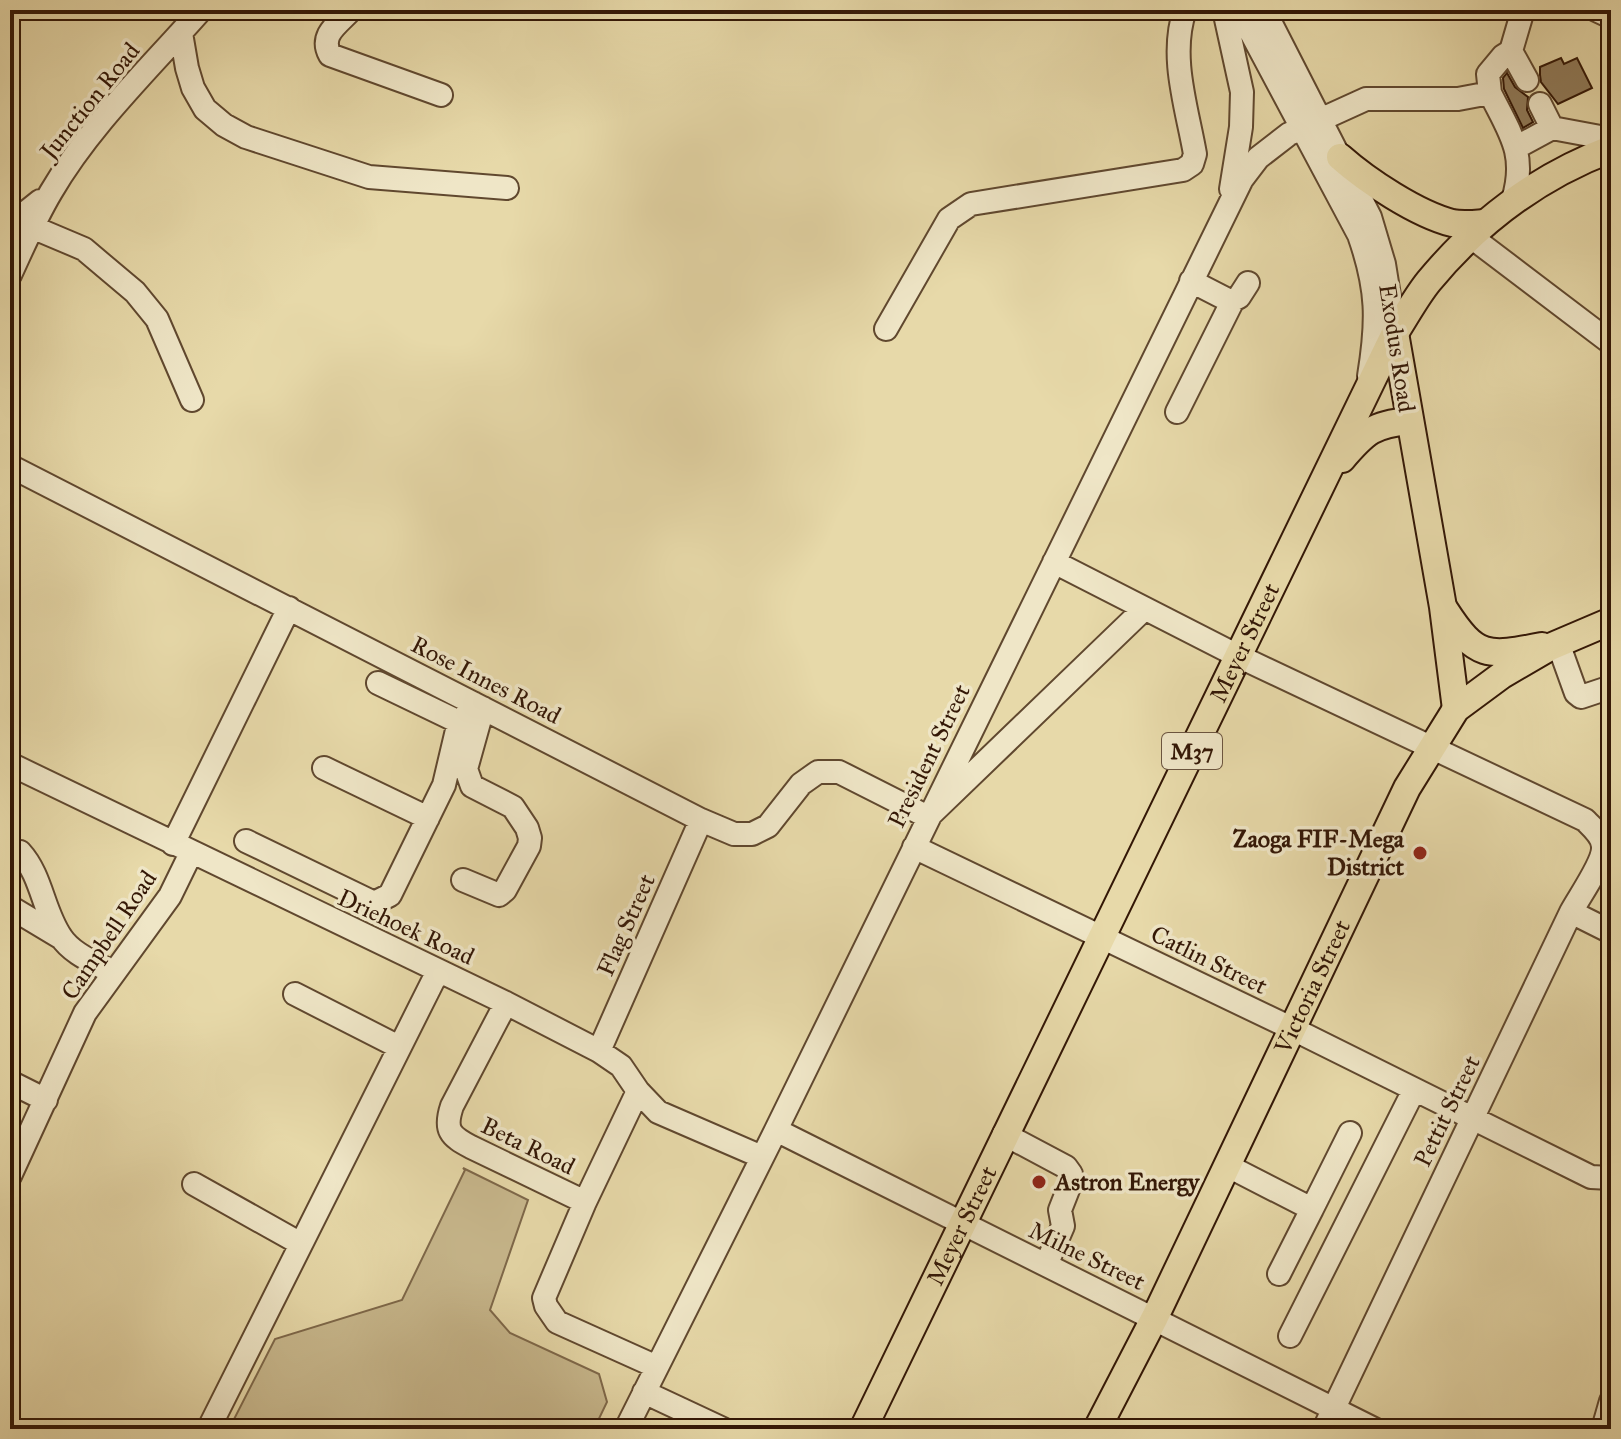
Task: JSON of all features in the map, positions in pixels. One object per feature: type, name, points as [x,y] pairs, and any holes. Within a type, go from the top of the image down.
[{"type":"main road","name":"Meyer Street","points":[[863,1429],[1395,333],[1427,283],[1476,230],[1513,200],[1559,173],[1611,149]]},
{"type":"main road","points":[[1340,157],[1375,186],[1449,222],[1476,230]]},
{"type":"main road","name":"Exodus Road","points":[[1395,333],[1443,607],[1456,709]]},
{"type":"main road","points":[[1319,486],[1368,431],[1384,423],[1409,421]]},
{"type":"main road","points":[[1443,607],[1460,632],[1479,649],[1498,652],[1554,645]]},
{"type":"main road","name":"Victoria Street","points":[[1097,1429],[1155,1317],[1407,788],[1431,747],[1456,709],[1502,675],[1554,645],[1611,621]]},
{"type":"street","name":"Junction Road","points":[[10,275],[21,226],[96,130],[201,10]]},
{"type":"street","points":[[351,10],[327,35],[325,46],[330,55],[441,95]]},
{"type":"street","points":[[886,329],[949,219],[958,211],[971,204],[1183,170],[1192,164],[1195,154],[1178,52],[1180,24],[1185,10]]},
{"type":"street","points":[[1224,10],[1242,92],[1241,127],[1228,206]]},
{"type":"street","name":"Exodus Road","points":[[1239,10],[1312,123],[1340,157],[1366,207],[1377,237],[1395,333]]},
{"type":"street","name":"Exodus Road","points":[[1264,10],[1365,253],[1375,298],[1377,325],[1367,388]]},
{"type":"street","points":[[1513,200],[1518,185],[1517,147],[1490,93],[1488,74],[1511,51],[1523,10]]},
{"type":"street","points":[[1596,10],[1611,17]]},
{"type":"street","points":[[181,33],[193,88],[205,109],[224,125],[246,137],[369,177],[507,188]]},
{"type":"street","points":[[1511,51],[1527,80]]},
{"type":"street","name":"President Street","points":[[626,1429],[1242,179],[1258,158],[1276,142],[1366,99],[1458,99],[1490,93]]},
{"type":"street","points":[[1540,104],[1552,128]]},
{"type":"street","points":[[1517,147],[1552,128],[1611,139]]},
{"type":"street","points":[[21,226],[84,249],[135,292],[157,319],[192,400]]},
{"type":"street","points":[[1476,230],[1611,343]]},
{"type":"street","points":[[1177,412],[1236,298],[1188,286]]},
{"type":"street","name":"Rose Innes Road","points":[[10,466],[701,820],[734,834],[752,834],[768,826],[801,784],[818,772],[839,772],[928,817]]},
{"type":"street","points":[[1054,562],[1238,656],[1431,747]]},
{"type":"street","name":"Campbell Road","points":[[10,1176],[85,1013],[170,896],[182,849],[289,608]]},
{"type":"street","points":[[928,817],[1144,609]]},
{"type":"street","points":[[1554,645],[1576,693],[1581,697],[1611,687]]},
{"type":"street","points":[[378,683],[461,723]]},
{"type":"street","points":[[246,841],[374,903],[390,895],[449,775],[457,730],[478,705]]},
{"type":"street","points":[[463,880],[499,895],[505,890],[529,846],[530,838],[513,807],[472,786],[468,778],[466,769],[478,705]]},
{"type":"street","name":"Pettit Street","points":[[1328,1419],[1604,847],[1596,830],[1585,820],[1431,747]]},
{"type":"street","name":"Driehoek Road","points":[[10,764],[506,1003],[599,1051],[621,1066],[638,1091],[658,1112],[762,1157]]},
{"type":"street","points":[[324,768],[428,818]]},
{"type":"street","name":"Flag Street","points":[[599,1051],[701,820]]},
{"type":"street","name":"Catlin Street","points":[[914,847],[1291,1028],[1591,1177],[1611,1178]]},
{"type":"street","points":[[20,852],[34,872],[60,937]]},
{"type":"street","points":[[10,907],[60,937],[71,949],[113,973]]},
{"type":"street","points":[[1571,912],[1611,932]]},
{"type":"street","points":[[209,1428],[438,971]]},
{"type":"street","points":[[295,994],[399,1047]]},
{"type":"street","name":"Beta Road","points":[[506,1003],[452,1106],[447,1120],[449,1129],[455,1139],[585,1202]]},
{"type":"street","points":[[10,1082],[46,1100]]},
{"type":"street","points":[[1290,1336],[1414,1090]]},
{"type":"street","points":[[638,1091],[544,1298],[557,1322],[657,1367]]},
{"type":"street","name":"Milne Street","points":[[776,1130],[960,1224],[1155,1317],[1328,1419],[1374,1429]]},
{"type":"street","points":[[1279,1274],[1350,1133]]},
{"type":"street","points":[[1004,1134],[1066,1167],[1071,1174],[1060,1210],[1063,1226],[1046,1265]]},
{"type":"street","points":[[1226,1165],[1312,1209]]},
{"type":"street","points":[[194,1184],[301,1244]]},
{"type":"street","points":[[644,1392],[723,1429]]},
{"type":"street","points":[[1603,1429],[1611,1401]]},
{"type":"shaded area","points":[[463,1168],[528,1200],[490,1310],[510,1333],[599,1374],[607,1402],[594,1429],[229,1429],[275,1339],[402,1300],[465,1170]]},
{"type":"building","points":[[1561,58],[1564,64],[1577,58],[1592,88],[1558,104],[1541,82],[1540,67]]},
{"type":"building","points":[[1507,73],[1515,87],[1528,97],[1527,110],[1533,122],[1523,128],[1504,89],[1503,78]]},
{"type":"place","name":"Zaoga FIF-Mega District","points":[[1420,853]]},
{"type":"place","name":"Astron Energy","points":[[1039,1182]]}]
